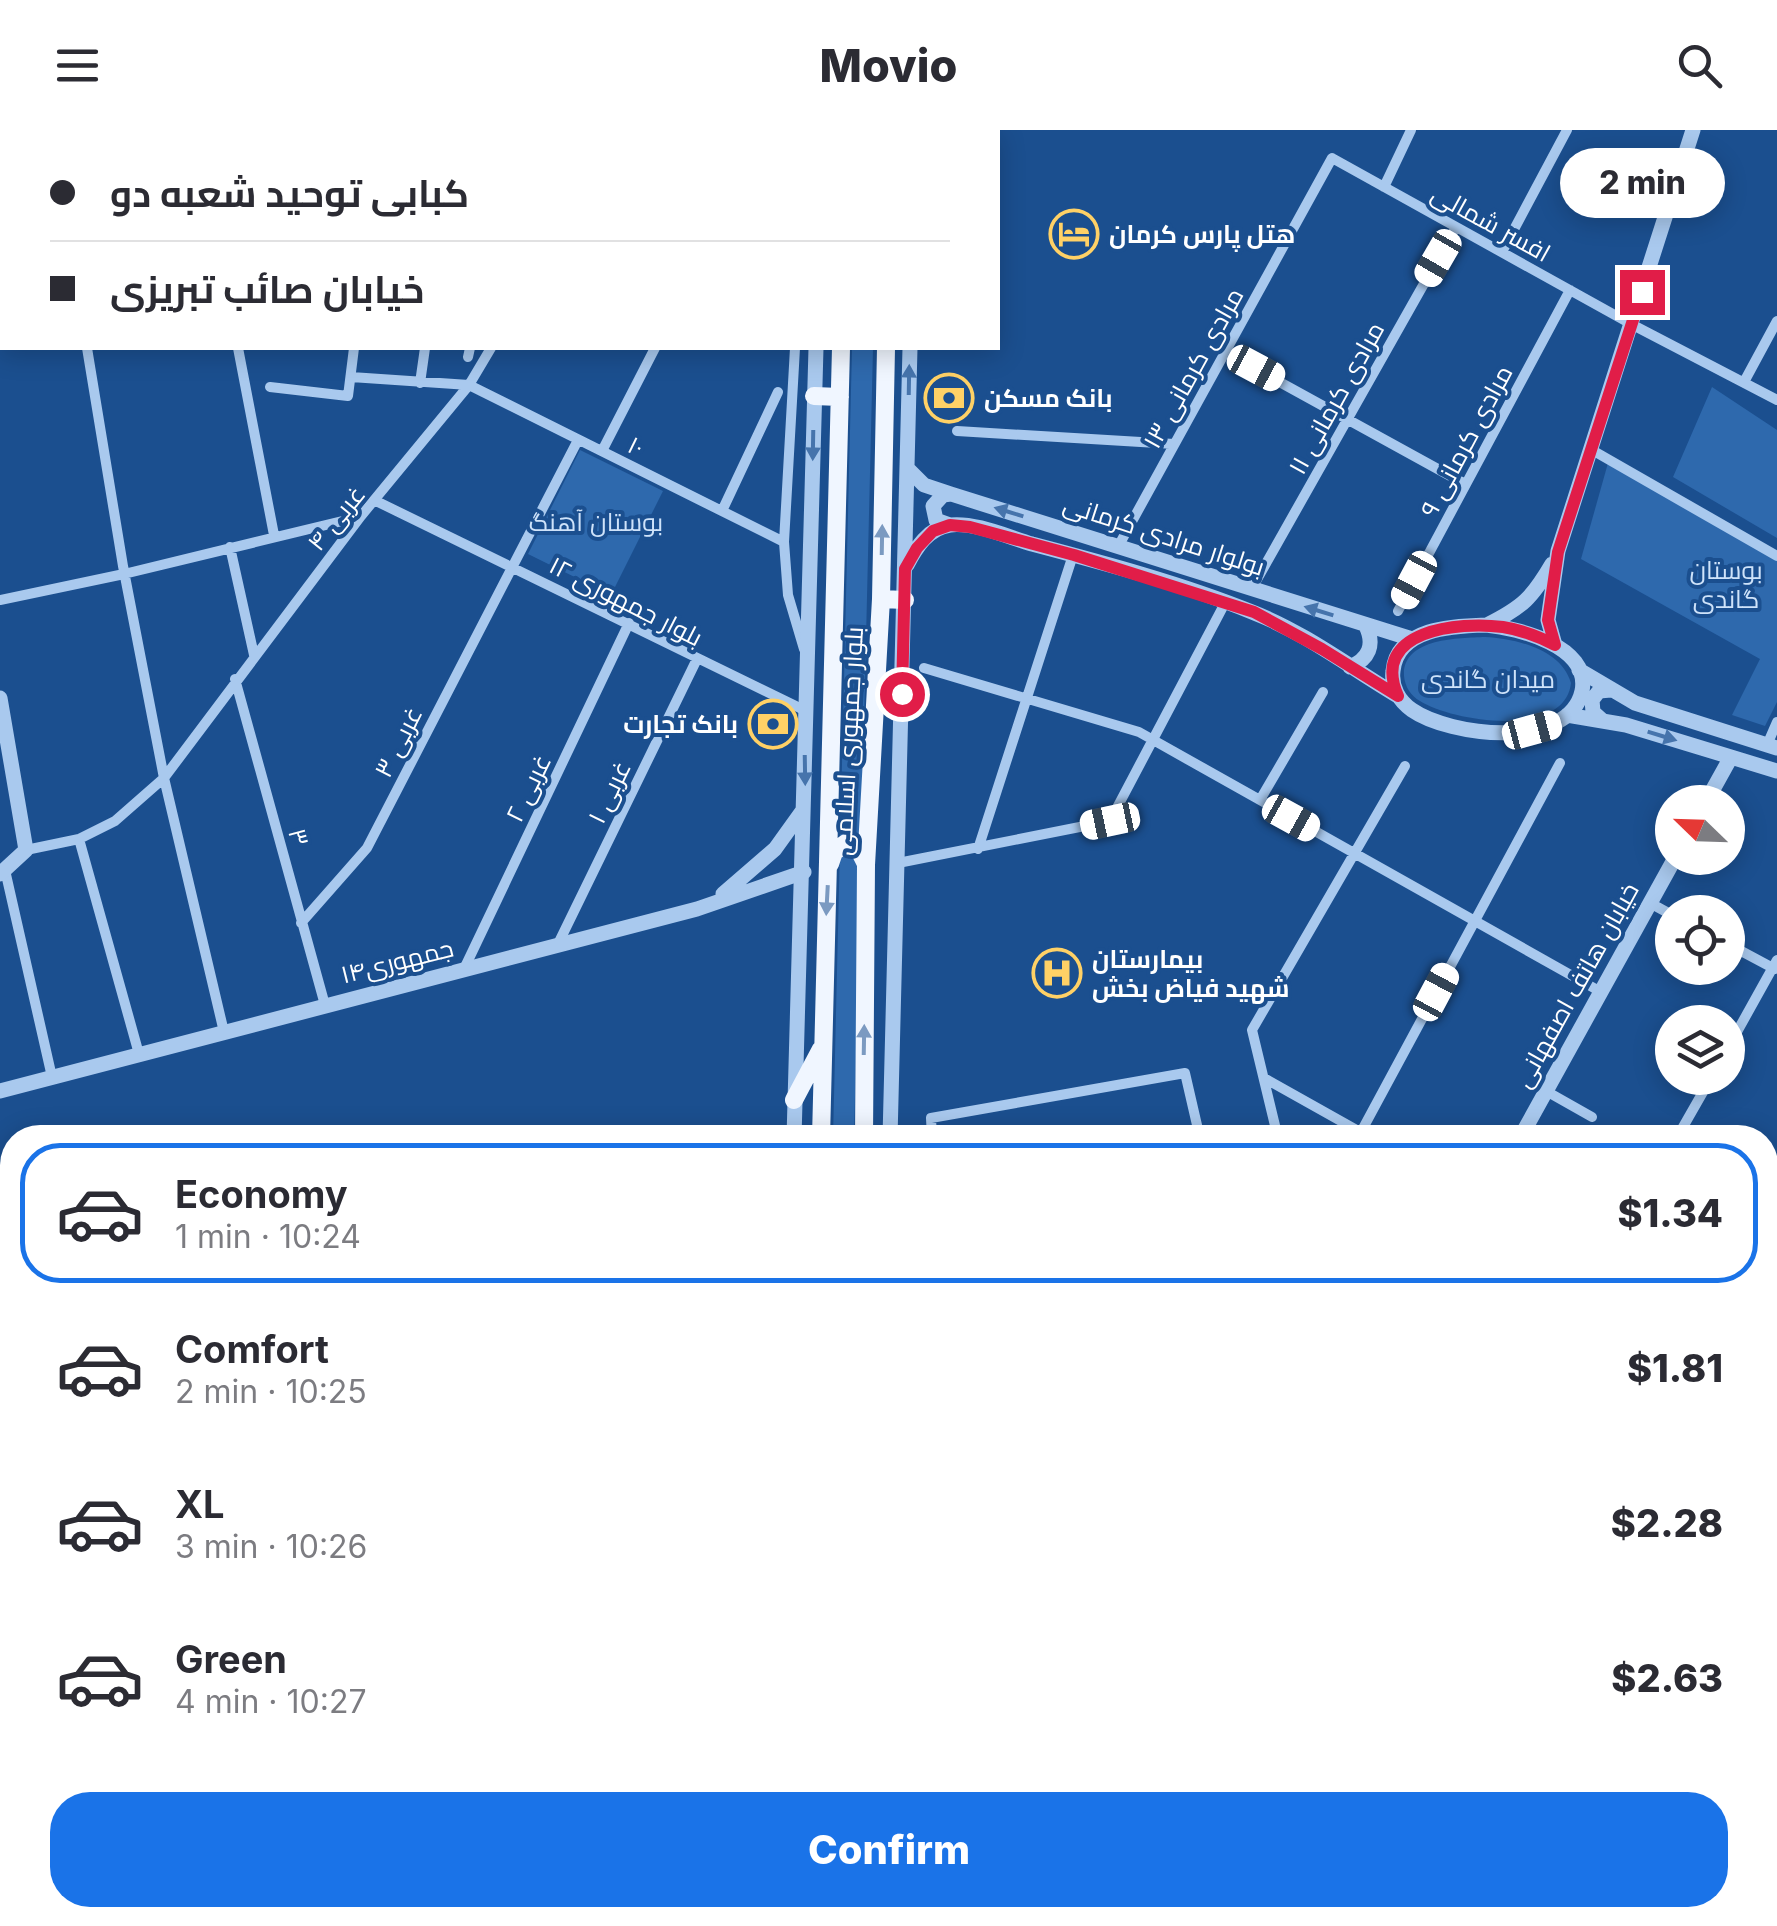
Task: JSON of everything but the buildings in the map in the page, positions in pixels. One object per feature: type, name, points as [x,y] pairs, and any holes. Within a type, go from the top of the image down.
[{"type":"main road","name":"بلوار جمهوری اسلامی","points":[[821,1125],[841,350]]},
{"type":"main road","name":"بلوار جمهوری اسلامی","points":[[864,1125],[866,864],[881,599],[886,350]]},
{"type":"main road","points":[[814,396],[840,397]]},
{"type":"main road","points":[[881,599],[904,600]]},
{"type":"main road","points":[[829,866],[834,852],[846,843],[858,850],[866,864]]},
{"type":"main road","points":[[794,1100],[823,1044]]},
{"type":"street","points":[[1384,187],[1412,130]]},
{"type":"street","points":[[1502,252],[1567,130]]},
{"type":"street","points":[[1555,645],[1548,620],[1558,552],[1694,130]]},
{"type":"street","name":"افسر شمالی","points":[[1332,158],[1777,400]]},
{"type":"street","name":"مرادی کرمانی ۱۳","points":[[1119,545],[1332,158]]},
{"type":"street","name":"مرادی کرمانی ۱۱","points":[[1251,590],[1456,226]]},
{"type":"street","name":"مرادی کرمانی ۹","points":[[1398,612],[1570,290]]},
{"type":"street","points":[[1744,382],[1777,321]]},
{"type":"street","points":[[87,350],[124,574],[164,778],[224,1032]]},
{"type":"street","points":[[238,350],[274,535]]},
{"type":"street","points":[[270,386],[348,396],[354,350]]},
{"type":"street","points":[[420,384],[425,350]]},
{"type":"street","name":"۴ غربی","points":[[26,850],[80,839],[115,821],[164,778],[361,516],[469,385],[490,350]]},
{"type":"street","points":[[602,451],[654,350]]},
{"type":"street","points":[[795,350],[784,542],[788,595],[808,665]]},
{"type":"street","points":[[794,1125],[806,807],[804,710],[816,350]]},
{"type":"street","points":[[890,1125],[910,350]]},
{"type":"street","points":[[1225,352],[1465,484]]},
{"type":"street","points":[[351,377],[469,385]]},
{"type":"street","name":"۱۰","points":[[469,385],[784,542]]},
{"type":"street","points":[[722,511],[778,392]]},
{"type":"street","points":[[957,431],[1174,444]]},
{"type":"street","name":"۳ غربی","points":[[301,924],[367,848],[578,440]]},
{"type":"street","points":[[1592,450],[1777,556]]},
{"type":"street","name":"بولوار مرادی کرمانی","points":[[907,468],[924,484],[951,494],[1412,639]]},
{"type":"street","points":[[950,525],[936,520],[933,506],[936,499],[951,494]]},
{"type":"street","name":"بلوار جمهوری ۱۲","points":[[376,501],[804,710]]},
{"type":"street","points":[[0,600],[361,516]]},
{"type":"street","points":[[905,569],[933,531],[950,525]]},
{"type":"street","name":"بولوار مرادی کرمانی","points":[[950,525],[1074,555],[1254,612],[1398,696]]},
{"type":"street","points":[[230,546],[254,655]]},
{"type":"street","points":[[1486,625],[1521,608],[1534,595],[1558,552]]},
{"type":"street","points":[[978,849],[1074,555]]},
{"type":"street","points":[[898,863],[1110,821],[1225,603]]},
{"type":"street","name":"۲ غربی","points":[[463,971],[629,623]]},
{"type":"street","points":[[1486,625],[1517,629],[1555,645],[1574,660],[1583,682],[1581,696],[1567,715],[1532,730],[1471,730],[1416,713],[1398,696],[1392,682],[1393,668],[1404,645],[1442,629],[1486,625]]},
{"type":"street","points":[[1350,667],[1367,656],[1371,646],[1366,626]]},
{"type":"street","name":"۱ غربی","points":[[558,944],[696,659]]},
{"type":"street","points":[[924,668],[1139,732],[1600,992]]},
{"type":"street","points":[[1579,670],[1635,703],[1772,747],[1777,722]]},
{"type":"street","name":"۳","points":[[236,679],[325,1005]]},
{"type":"street","points":[[1602,720],[1593,712],[1592,700],[1599,692],[1611,690]]},
{"type":"street","points":[[1260,800],[1323,692]]},
{"type":"street","points":[[0,698],[26,850],[2,872],[52,1077]]},
{"type":"street","points":[[1567,715],[1602,720],[1777,771]]},
{"type":"street","points":[[1715,785],[1731,757]]},
{"type":"street","points":[[1371,1125],[1474,921],[1560,763]]},
{"type":"street","points":[[1275,1125],[1252,1030],[1405,766]]},
{"type":"street","points":[[698,909],[758,865],[790,832],[806,807]]},
{"type":"street","points":[[80,839],[139,1054]]},
{"type":"street","name":"جمهوری۱۴","points":[[0,1090],[698,909],[804,872]]},
{"type":"street","name":"خیابان هاتف اصفهانی","points":[[1527,1125],[1666,875]]},
{"type":"street","points":[[1650,903],[1655,906]]},
{"type":"street","points":[[1745,952],[1776,966],[1745,1019]]},
{"type":"street","points":[[931,1125],[931,1118],[1185,1073],[1197,1125]]},
{"type":"street","points":[[1264,1078],[1348,1125]]},
{"type":"street","points":[[1546,1092],[1592,1116]]},
{"type":"street","points":[[1684,1125],[1701,1095]]},
{"type":"green space","points":[[852,350],[873,350],[854,1125],[833,1125]]},
{"type":"green space","points":[[1712,387],[1777,430],[1777,538],[1673,477]]},
{"type":"green space","name":"بوستان آهنگ","points":[[580,450],[663,491],[611,595],[528,554]]},
{"type":"green space","name":"بوستان گاندی","points":[[1608,463],[1777,557],[1777,702],[1765,726],[1732,715],[1760,659],[1581,559]]},
{"type":"green space","name":"میدان گاندی","points":[[1485,637],[1524,643],[1558,662],[1571,683],[1564,701],[1550,712],[1506,721],[1457,715],[1436,709],[1411,694],[1404,676],[1412,654],[1434,643]]},
{"type":"place","name":"هتل پارس کرمان","points":[[1074,234]]},
{"type":"place","name":"بانک مسکن","points":[[949,398]]},
{"type":"place","name":"بانک تجارت","points":[[773,724]]},
{"type":"place","name":"بیمارستان شهید فیاض بخش","points":[[1057,973]]},
{"type":"route","points":[[902,694],[905,569],[933,531],[950,525],[1074,555],[1254,612],[1398,696],[1392,682],[1397,656],[1404,645],[1424,633],[1500,626],[1555,645],[1548,620],[1558,552],[1642,292]]}]
